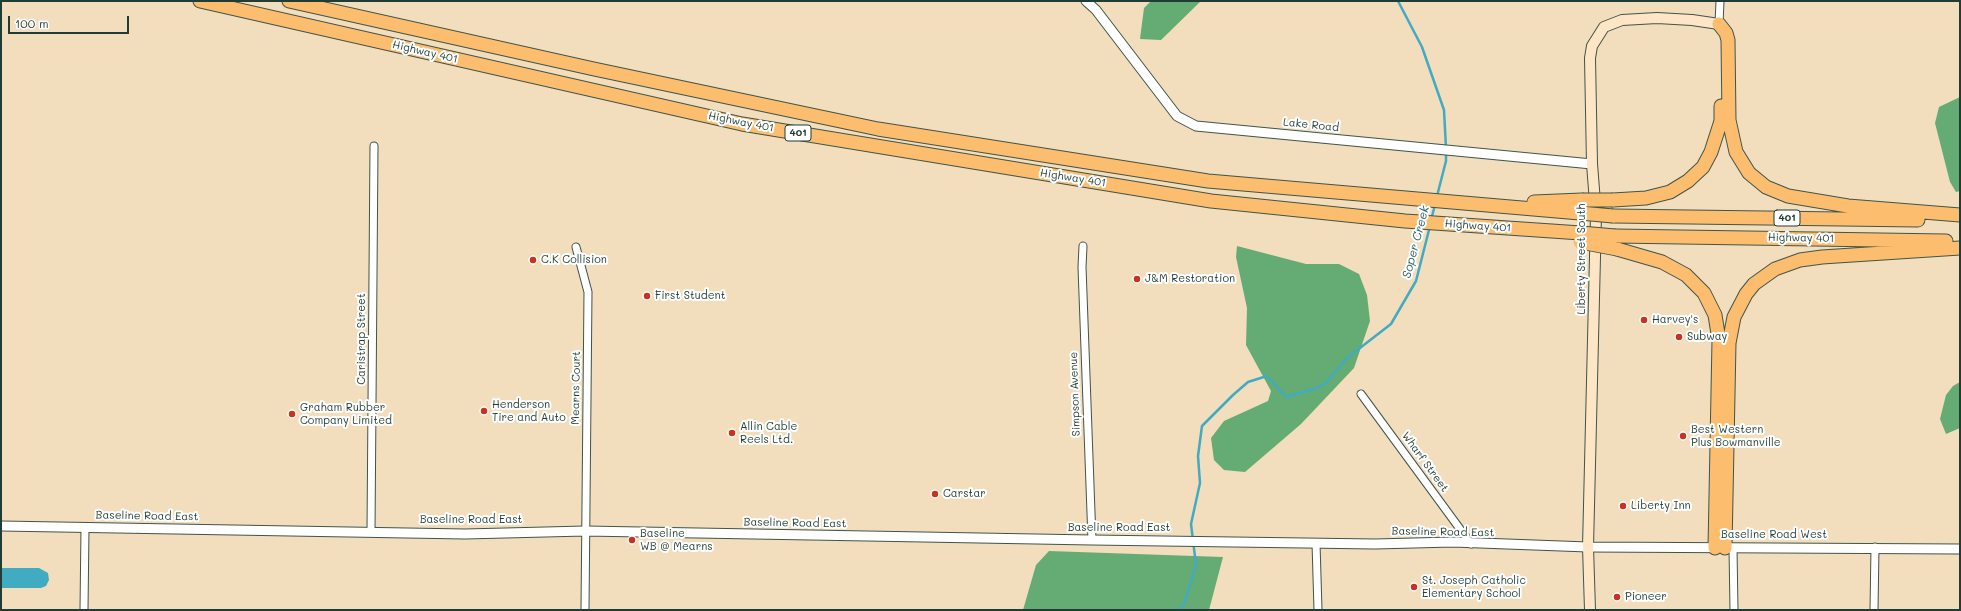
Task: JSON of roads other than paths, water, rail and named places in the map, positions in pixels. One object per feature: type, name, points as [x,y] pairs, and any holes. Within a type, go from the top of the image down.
[{"type":"highway","name":"Highway 401","points":[[200,1],[742,124],[1211,201],[1443,224],[1470,231],[1580,237],[1615,236],[1960,241]]},
{"type":"highway","name":"Highway 401","points":[[289,1],[594,69],[878,129],[1208,182],[1465,203],[1581,207],[1613,216],[1960,220]]},
{"type":"highway","points":[[1581,207],[1613,200],[1646,198],[1670,192],[1688,181],[1703,167],[1711,152],[1721,121],[1719,24]]},
{"type":"highway","points":[[1719,24],[1726,33],[1728,40],[1729,120],[1736,152],[1749,173],[1766,187],[1788,196],[1848,206],[1960,215]]},
{"type":"highway","points":[[1580,237],[1662,262],[1686,276],[1704,293],[1715,315],[1719,340],[1725,548]]},
{"type":"highway","points":[[1725,548],[1729,343],[1734,317],[1746,294],[1754,284],[1775,269],[1800,260],[1822,257],[1960,248]]},
{"type":"main road","name":"Liberty Street South","points":[[1590,610],[1588,547],[1596,215],[1592,164],[1590,58],[1592,46],[1604,28],[1622,20],[1657,18],[1692,20],[1719,24]]},
{"type":"street","name":"Lake Road","points":[[1086,1],[1096,10],[1177,116],[1196,126],[1592,164]]},
{"type":"street","points":[[1719,24],[1720,1]]},
{"type":"street","name":"Caristrap Street","points":[[371,532],[374,146]]},
{"type":"street","name":"Simpson Avenue","points":[[1083,246],[1082,267],[1092,540]]},
{"type":"street","name":"Mearns Court","points":[[576,247],[588,292],[585,610]]},
{"type":"street","name":"Wharf Street","points":[[1361,394],[1471,544]]},
{"type":"street","name":"Baseline Road East","points":[[1,526],[465,534],[585,531],[1588,547]]},
{"type":"street","points":[[84,610],[85,528]]},
{"type":"street","points":[[1316,543],[1318,610]]},
{"type":"street","name":"Baseline Road West","points":[[1588,547],[1875,547],[1960,549]]},
{"type":"street","points":[[1874,610],[1875,547]]},
{"type":"street","points":[[1725,548],[1734,610]]},
{"type":"water","points":[[1,568],[39,568],[48,573],[49,580],[46,586],[41,588],[1,588]]},
{"type":"waterway","name":"Soper Creek","points":[[1398,1],[1422,47],[1444,110],[1446,148]]},
{"type":"waterway","name":"Soper Creek","points":[[1437,196],[1446,161],[1446,153]]},
{"type":"waterway","name":"Soper Creek","points":[[1431,220],[1435,205]]},
{"type":"waterway","name":"Soper Creek","points":[[1179,610],[1184,604],[1196,565],[1191,524],[1200,483],[1198,456],[1202,426],[1248,382],[1267,376],[1286,397],[1317,388],[1326,383],[1347,358],[1391,324],[1416,281],[1430,226]]},
{"type":"place","name":"C.K Collision","points":[[533,260]]},
{"type":"place","name":"J&M Restoration","points":[[1137,279]]},
{"type":"place","name":"First Student","points":[[647,296]]},
{"type":"place","name":"Harvey's","points":[[1644,320]]},
{"type":"place","name":"Subway","points":[[1679,337]]},
{"type":"place","name":"Henderson Tire and Auto","points":[[484,411]]},
{"type":"place","name":"Graham Rubber Company Limited","points":[[292,414]]},
{"type":"place","name":"Allin Cable Reels Ltd.","points":[[732,433]]},
{"type":"place","name":"Best Western Plus Bowmanville","points":[[1683,436]]},
{"type":"place","name":"Carstar","points":[[935,494]]},
{"type":"place","name":"Liberty Inn","points":[[1623,506]]},
{"type":"place","name":"Baseline WB @ Mearns","points":[[632,540]]},
{"type":"place","name":"St. Joseph Catholic Elementary School","points":[[1414,587]]},
{"type":"place","name":"Pioneer","points":[[1617,597]]}]
